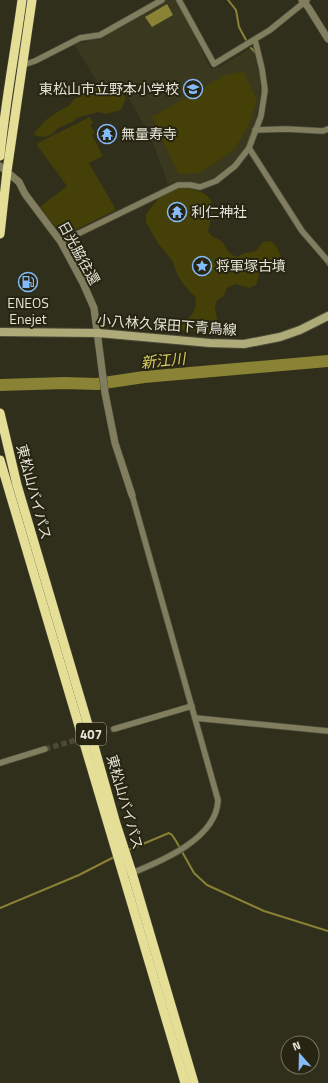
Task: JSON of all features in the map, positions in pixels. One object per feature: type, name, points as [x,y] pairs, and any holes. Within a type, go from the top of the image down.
[{"type":"highway","points":[[0,156],[10,74],[22,0]]},
{"type":"highway","points":[[0,234],[4,168],[23,65],[32,0]]},
{"type":"highway","name":"東松山バイパス","points":[[0,413],[17,485],[85,713],[116,824],[132,872],[194,1083]]},
{"type":"highway","name":"東松山バイパス","points":[[0,460],[185,1083]]},
{"type":"main road","name":"小八林久保田下青鳥線","points":[[0,332],[98,333],[210,343],[244,344],[280,337],[300,330],[328,316]]},
{"type":"street","points":[[23,65],[35,61],[80,38],[100,35],[162,0]]},
{"type":"street","points":[[179,0],[214,64],[270,30],[304,1],[328,38]]},
{"type":"street","points":[[61,242],[178,185],[200,187],[216,181],[235,166],[250,148],[261,116],[265,90],[255,40]]},
{"type":"street","points":[[255,130],[286,129],[323,131],[328,129]]},
{"type":"street","points":[[250,148],[302,231],[328,262]]},
{"type":"street","name":"日光脇往還","points":[[4,168],[18,182],[25,194],[61,242],[94,308],[105,393],[115,443],[132,494]]},
{"type":"street","points":[[132,494],[218,800],[218,809],[208,827],[190,843],[155,863],[132,872]]},
{"type":"street","points":[[114,729],[192,706]]},
{"type":"street","points":[[195,718],[328,730]]},
{"type":"street","points":[[0,763],[45,749]]},
{"type":"shaded area","name":"東松山市立野本小学校","points":[[166,0],[178,0],[210,68],[213,69],[221,66],[251,49],[255,52],[260,77],[260,97],[257,117],[246,145],[238,159],[233,165],[214,178],[199,183],[176,181],[168,184],[151,138],[121,84],[104,93],[74,44],[80,42],[84,43],[100,37]]},
{"type":"shaded area","points":[[167,4],[173,15],[152,27],[145,17]]},
{"type":"shaded area","points":[[243,71],[257,100],[248,127],[234,150],[200,173],[178,174],[152,117],[223,76]]},
{"type":"shaded area","points":[[119,86],[126,98],[121,110],[106,114],[98,112],[76,118],[73,122],[58,128],[54,133],[46,137],[36,136],[34,133],[46,120],[70,105],[73,100],[96,87],[102,95],[113,92]]},
{"type":"shaded area","points":[[90,117],[93,123],[90,124],[95,133],[92,135],[103,156],[89,163],[116,210],[65,235],[61,234],[40,207],[67,186],[36,144]]},
{"type":"shaded area","points":[[178,187],[198,191],[205,194],[209,198],[212,203],[212,210],[208,231],[213,237],[223,243],[230,253],[237,257],[245,253],[256,251],[263,242],[271,241],[277,247],[281,257],[263,268],[256,285],[249,288],[236,284],[227,288],[224,296],[217,300],[215,308],[219,328],[215,333],[169,329],[160,325],[161,322],[167,320],[182,323],[189,318],[195,306],[196,298],[184,285],[177,274],[173,262],[157,242],[146,222],[146,214],[161,195]]},
{"type":"waterway","points":[[228,0],[236,10],[239,27],[246,40]]},
{"type":"waterway","points":[[251,48],[256,53]]},
{"type":"waterway","points":[[262,85],[262,95]]},
{"type":"waterway","points":[[247,146],[253,130]]},
{"type":"waterway","points":[[325,261],[328,265]]},
{"type":"waterway","name":"新江川","points":[[0,385],[65,383],[97,384],[144,377],[328,361]]},
{"type":"waterway","points":[[126,851],[169,833],[176,841],[194,873],[207,885],[264,911],[328,931]]},
{"type":"waterway","points":[[0,908],[79,875],[116,856]]},
{"type":"tunnel","points":[[45,749],[114,729]]},
{"type":"place","name":"東松山市立野本小学校","points":[[193,89]]},
{"type":"place","name":"無量寿寺","points":[[107,134]]},
{"type":"place","name":"利仁神社","points":[[177,212]]},
{"type":"place","name":"将軍塚古墳","points":[[202,266]]},
{"type":"place","name":"ENEOS Enejet","points":[[28,282]]}]
